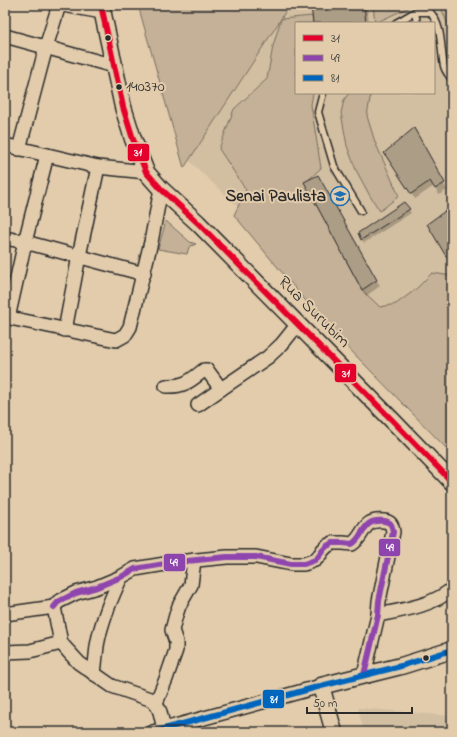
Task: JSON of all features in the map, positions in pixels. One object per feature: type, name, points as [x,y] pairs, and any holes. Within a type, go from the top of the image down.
[{"type":"street","points":[[19,149],[46,47],[59,5]]},
{"type":"street","points":[[63,5],[102,8]]},
{"type":"street","name":"Rua Surubim","points":[[102,8],[123,107],[133,139],[146,172],[161,189],[198,222],[452,482]]},
{"type":"street","points":[[5,36],[114,66]]},
{"type":"street","points":[[5,145],[98,167],[146,172]]},
{"type":"street","points":[[47,156],[7,318],[116,340],[125,335],[130,327],[144,274],[161,189]]},
{"type":"street","points":[[65,330],[98,167]]},
{"type":"street","points":[[5,238],[26,242],[144,274]]},
{"type":"street","points":[[198,405],[268,357],[282,344],[298,324]]},
{"type":"street","points":[[166,386],[175,386],[189,382],[204,370],[208,370],[222,389]]},
{"type":"street","points":[[5,614],[54,607],[58,602],[76,593],[96,587],[135,569],[177,562],[227,557],[256,557],[291,564],[304,564],[320,556],[327,546],[343,542],[352,544],[356,542],[366,526],[378,520],[389,522],[392,525],[393,532],[379,601],[378,615],[364,675]]},
{"type":"street","points":[[156,703],[176,650],[176,642],[172,630],[179,606],[191,585],[194,560]]},
{"type":"street","points":[[94,674],[97,645],[102,624],[120,577]]},
{"type":"street","points":[[378,615],[421,606],[452,589]]},
{"type":"street","points":[[54,607],[61,643],[79,663],[112,686],[144,696],[156,703],[160,712],[158,731],[180,729],[321,686],[401,666],[452,650]]},
{"type":"street","points":[[5,652],[30,651],[61,643]]},
{"type":"street","points":[[321,686],[334,732]]},
{"type":"lane","points":[[415,12],[417,22]]},
{"type":"lane","points":[[398,22],[415,12],[430,12],[435,18],[440,33],[444,67],[452,80]]},
{"type":"lane","points":[[323,94],[318,112],[334,166],[361,211]]},
{"type":"shaded area","points":[[138,5],[289,5],[184,168]]},
{"type":"shaded area","name":"Senai Paulista","points":[[149,5],[452,5],[452,448],[275,242],[179,151]]},
{"type":"shaded area","points":[[373,5],[414,5],[377,22],[375,22]]},
{"type":"shaded area","points":[[440,5],[452,5],[452,35]]},
{"type":"shaded area","points":[[312,16],[313,22],[295,22],[295,94],[313,94],[311,105],[321,168],[305,183],[362,290],[380,307],[396,304],[415,290],[432,273],[452,276],[452,454],[326,325],[234,215],[246,190],[219,149],[234,109],[267,79],[273,46],[281,19]]},
{"type":"shaded area","points":[[348,94],[371,94],[367,116],[375,142],[399,196],[380,211],[356,170],[347,146],[341,113],[344,100]]},
{"type":"shaded area","points":[[166,221],[190,242],[196,244],[189,247],[187,254],[158,249]]},
{"type":"shaded area","points":[[358,708],[452,716],[452,732],[364,732]]},
{"type":"building","points":[[311,5],[364,5],[366,22],[313,22]]},
{"type":"building","points":[[414,128],[445,183],[435,189],[430,181],[411,194],[384,153]]},
{"type":"building","points":[[318,175],[377,280],[362,290],[304,182]]},
{"type":"building","points":[[404,202],[410,209],[361,240],[358,233]]},
{"type":"building","points":[[452,206],[452,254],[447,258],[427,224]]},
{"type":"transit line","name":"31","points":[[101,5],[123,107],[133,139],[146,172],[161,189],[198,223],[452,482]]},
{"type":"transit line","name":"49","points":[[54,607],[58,602],[76,593],[97,587],[121,577],[135,569],[177,562],[227,557],[256,557],[291,564],[304,564],[315,560],[327,546],[333,543],[352,544],[372,522],[386,521],[391,524],[393,532],[379,601],[378,615],[364,675]]},
{"type":"transit line","name":"81","points":[[153,732],[321,686],[401,666],[452,650]]},
{"type":"place","name":"140370","points":[[119,87]]},
{"type":"place","name":"Senai Paulista","points":[[340,196]]}]
